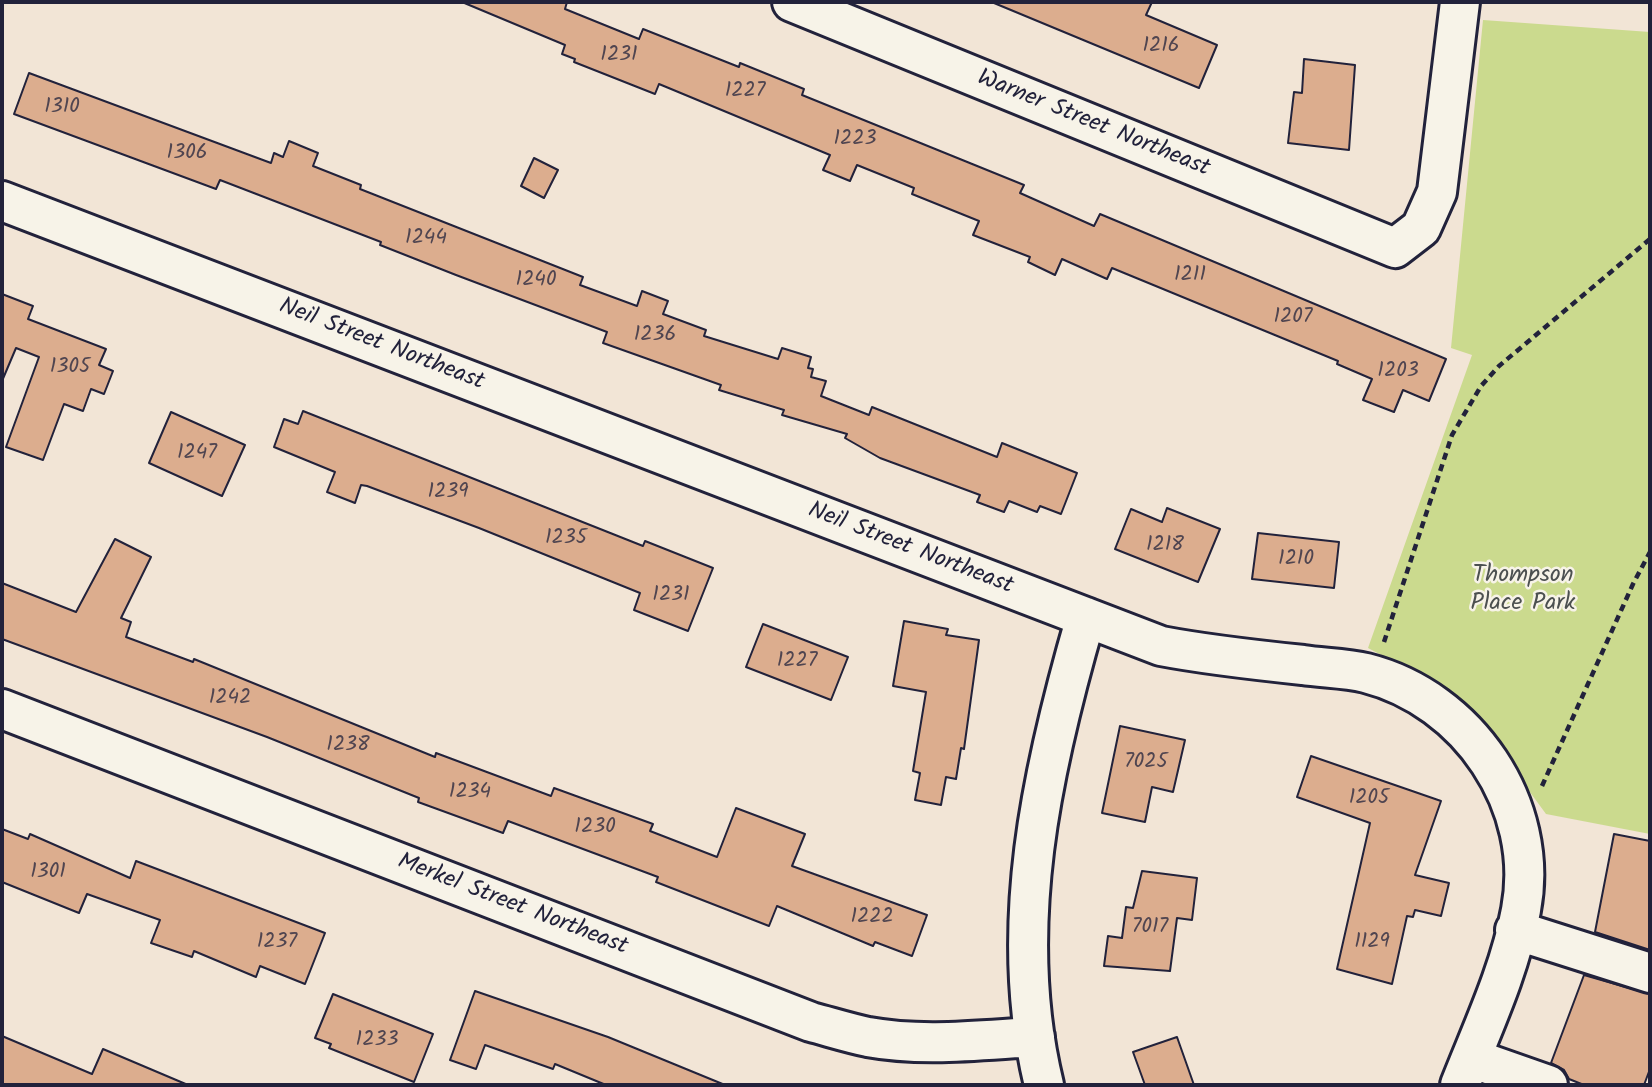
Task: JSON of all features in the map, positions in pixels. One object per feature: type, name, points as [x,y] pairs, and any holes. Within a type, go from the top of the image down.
[{"type":"street","name":"Warner Street Northeast","points":[[792,2],[1395,248],[1421,228],[1437,192],[1460,2]]},
{"type":"street","name":"Neil Street Northeast","points":[[2,201],[1161,646],[1201,654],[1374,676],[1407,687],[1447,712],[1482,749],[1508,797],[1524,851],[1521,909],[1505,968],[1466,1071]]},
{"type":"street","points":[[1044,1085],[1035,1037],[1029,947],[1033,849],[1039,801],[1060,707],[1086,617]]},
{"type":"street","name":"Merkel Street Northeast","points":[[2,709],[811,1022],[868,1037],[908,1041],[1035,1037]]},
{"type":"street","points":[[1515,930],[1650,973]]},
{"type":"street","points":[[1466,1071],[1548,1085]]},
{"type":"path","points":[[1374,676],[1452,435],[1481,386],[1499,366],[1650,239]]},
{"type":"path","points":[[1519,836],[1650,552]]},
{"type":"green space","name":"Thompson Place Park","points":[[1483,20],[1650,32],[1650,834],[1546,814],[1477,720],[1436,684],[1368,648],[1472,355],[1451,348]]},
{"type":"building","points":[[462,2],[567,2],[565,9],[639,39],[643,29],[739,67],[740,63],[804,89],[802,95],[1024,185],[1020,193],[1094,226],[1100,214],[1446,359],[1429,401],[1403,390],[1394,412],[1363,400],[1372,379],[1337,364],[1338,361],[1112,268],[1107,279],[1062,259],[1055,275],[1028,262],[1030,257],[973,235],[979,221],[912,194],[914,188],[857,165],[850,181],[823,170],[830,155],[659,84],[655,94],[574,62],[575,59],[562,54],[565,45]]},
{"type":"building","points":[[1152,2],[1146,15],[1217,45],[1199,88],[994,3]]},
{"type":"building","points":[[1304,59],[1355,65],[1349,150],[1288,143],[1294,92],[1302,93]]},
{"type":"building","points":[[29,73],[271,163],[274,153],[283,157],[289,141],[318,153],[313,166],[361,185],[360,189],[583,277],[580,285],[637,306],[642,291],[668,301],[663,314],[706,330],[704,336],[778,359],[782,348],[811,357],[808,368],[813,369],[811,377],[826,381],[821,396],[869,415],[872,407],[997,457],[1002,443],[1077,473],[1061,514],[1040,506],[1037,512],[1009,501],[1004,512],[977,502],[980,495],[880,458],[845,438],[847,434],[782,415],[784,410],[719,390],[721,385],[603,343],[607,332],[456,275],[380,245],[381,242],[220,180],[216,189],[14,114]]},
{"type":"building","points":[[534,158],[558,170],[544,198],[521,186]]},
{"type":"building","points":[[2,294],[33,306],[28,319],[106,349],[99,365],[113,371],[104,394],[91,389],[83,411],[64,404],[43,460],[6,447],[39,357],[16,348],[2,381]]},
{"type":"building","points":[[303,411],[643,546],[645,541],[713,568],[688,631],[634,610],[640,593],[479,528],[367,486],[361,485],[355,503],[327,492],[335,472],[274,447],[284,419],[298,424]]},
{"type":"building","points":[[171,412],[245,445],[222,496],[149,463]]},
{"type":"building","points":[[1167,508],[1220,529],[1198,582],[1115,549],[1131,509],[1162,522]]},
{"type":"building","points":[[1258,533],[1339,542],[1334,588],[1252,579]]},
{"type":"building","points":[[115,539],[151,557],[121,618],[131,622],[126,637],[193,662],[194,659],[435,757],[436,753],[551,796],[554,788],[653,824],[650,831],[717,857],[736,808],[805,834],[792,866],[927,915],[912,956],[875,942],[873,946],[777,906],[769,926],[656,882],[658,877],[508,821],[503,833],[418,802],[419,798],[267,737],[2,639],[2,583],[76,612]]},
{"type":"building","points":[[904,621],[948,629],[946,635],[979,640],[964,749],[961,748],[956,779],[946,777],[941,805],[915,800],[920,773],[913,771],[926,692],[893,686]]},
{"type":"building","points":[[763,624],[848,657],[831,700],[746,667]]},
{"type":"building","points":[[1120,726],[1185,740],[1173,792],[1152,787],[1145,822],[1102,813]]},
{"type":"building","points":[[1311,756],[1441,801],[1415,875],[1449,883],[1441,916],[1415,910],[1413,917],[1407,916],[1392,984],[1337,969],[1370,823],[1297,797]]},
{"type":"building","points":[[2,829],[28,839],[30,834],[130,878],[136,861],[325,933],[305,984],[260,966],[256,977],[194,951],[192,957],[151,943],[160,920],[87,894],[79,913],[2,882]]},
{"type":"building","points":[[1614,834],[1650,841],[1650,950],[1595,932]]},
{"type":"building","points":[[1142,871],[1197,878],[1192,920],[1177,918],[1170,971],[1104,966],[1108,936],[1122,938],[1126,907],[1133,908]]},
{"type":"building","points":[[1584,975],[1650,994],[1650,1069],[1644,1085],[1584,1085],[1569,1079],[1564,1070],[1551,1063]]},
{"type":"building","points":[[475,991],[608,1037],[725,1085],[606,1085],[555,1064],[553,1069],[485,1045],[476,1069],[450,1060]]},
{"type":"building","points":[[333,994],[433,1034],[414,1082],[329,1048],[331,1044],[315,1038]]},
{"type":"building","points":[[2,1036],[92,1074],[103,1049],[188,1085],[2,1085]]},
{"type":"building","points":[[1177,1037],[1194,1085],[1145,1085],[1133,1052]]}]
